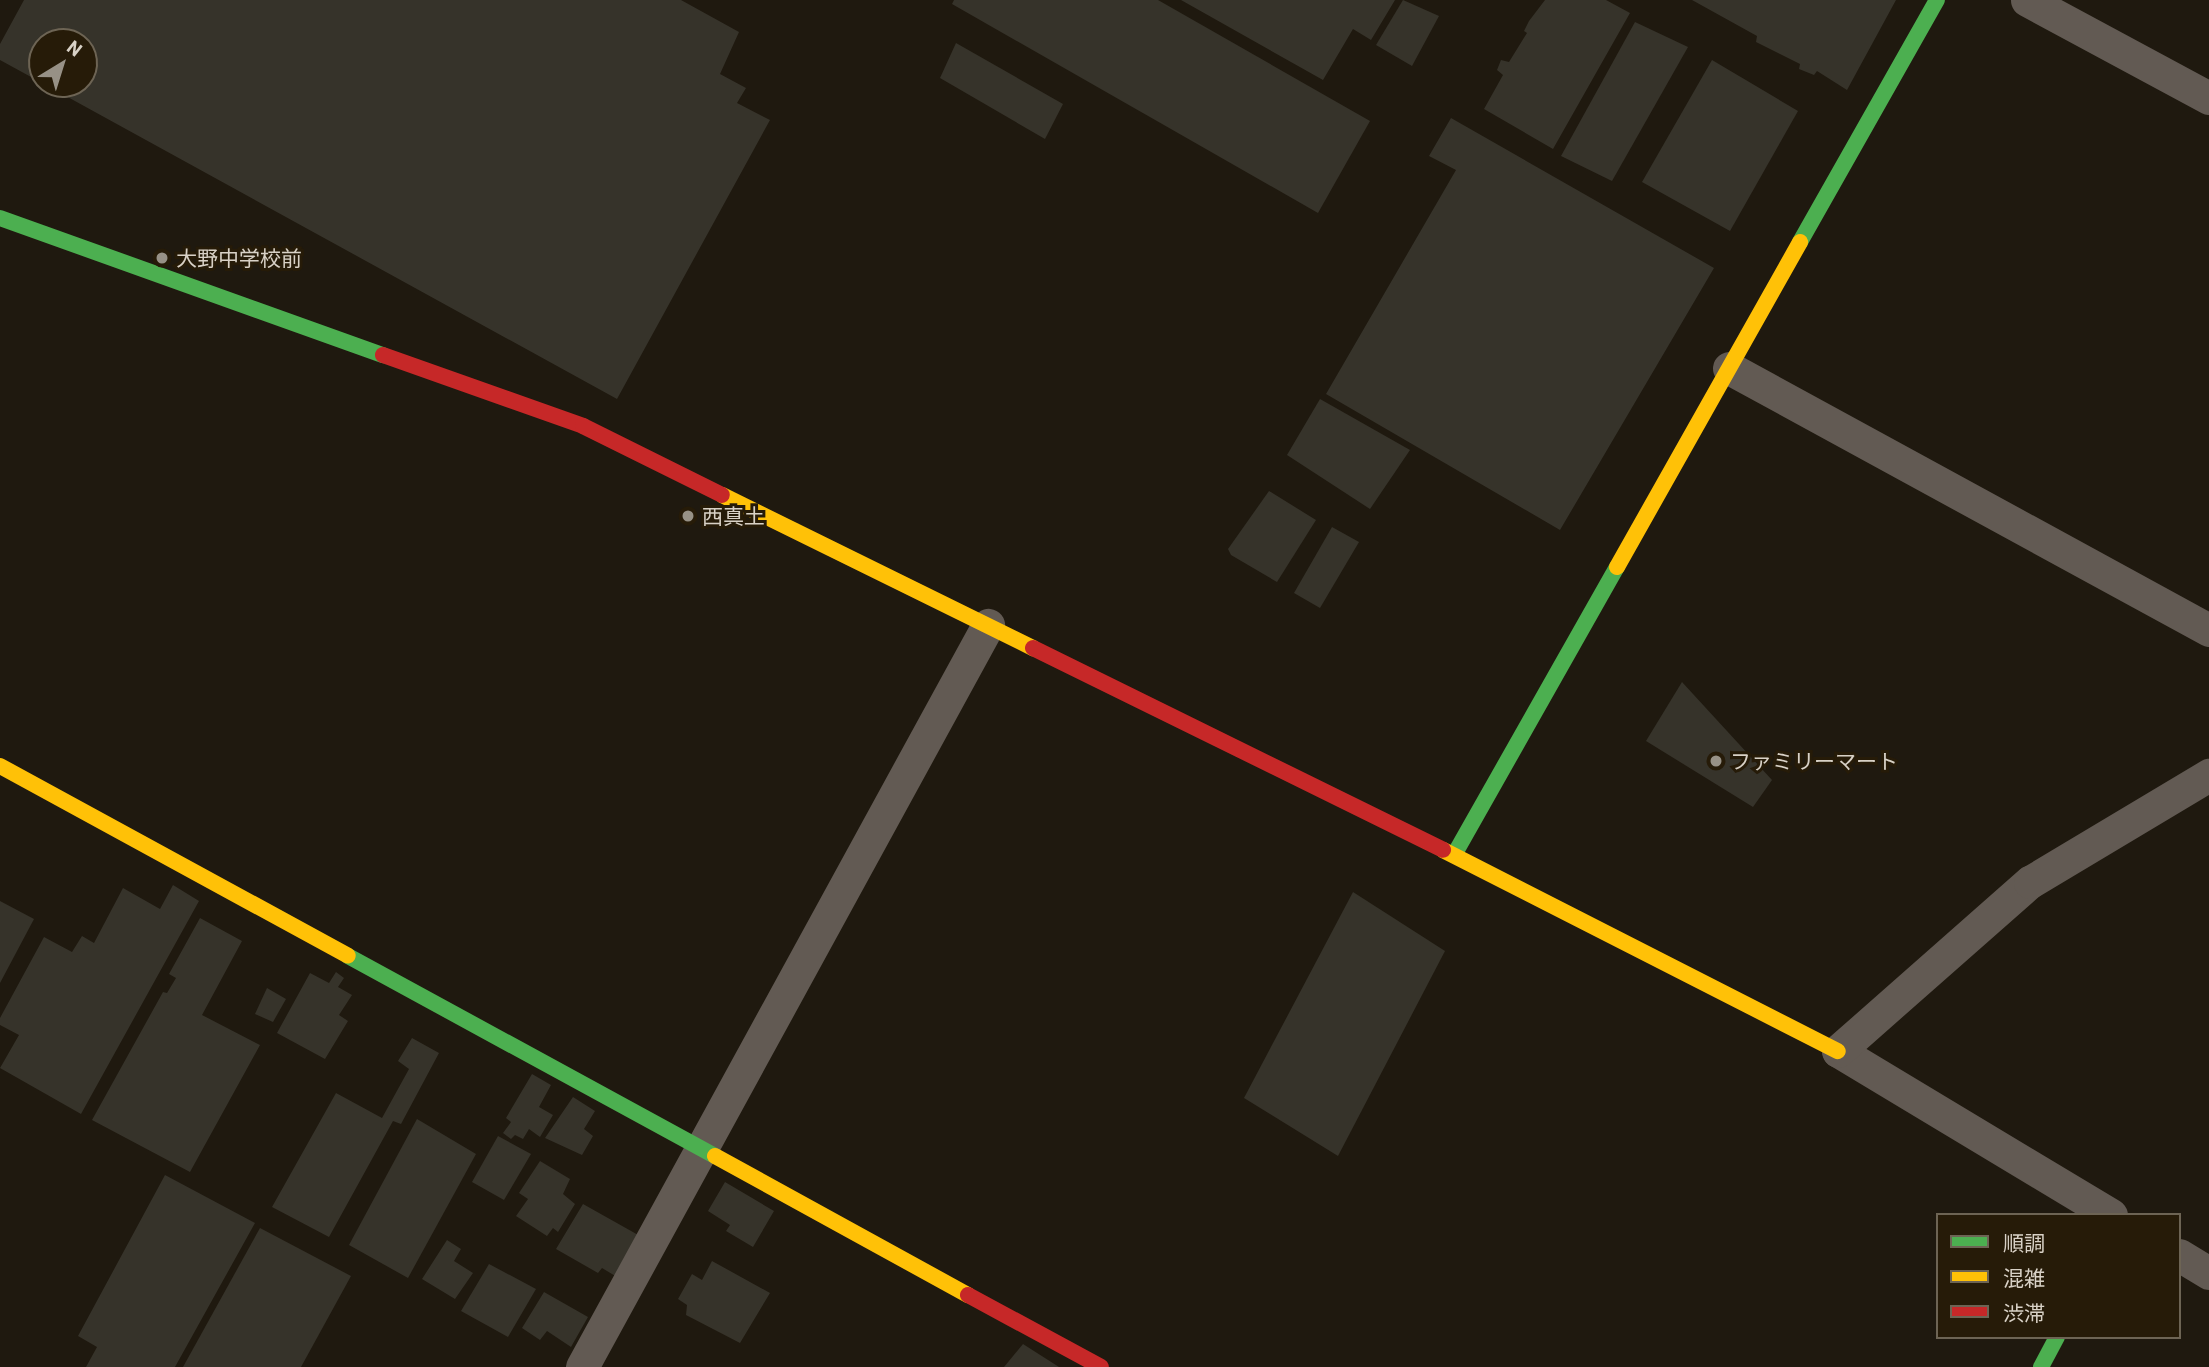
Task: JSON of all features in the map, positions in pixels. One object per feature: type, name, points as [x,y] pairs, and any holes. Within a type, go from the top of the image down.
[{"type":"street","points":[[1454,855],[1937,0]]},
{"type":"street","points":[[2027,0],[2209,98]]},
{"type":"street","points":[[0,218],[583,426],[1454,855],[1838,1051],[2108,1213]]},
{"type":"street","points":[[1729,368],[2209,630]]},
{"type":"street","points":[[582,1367],[988,625]]},
{"type":"street","points":[[0,766],[1101,1367]]},
{"type":"street","points":[[1838,1051],[2030,882],[2209,775]]},
{"type":"street","points":[[2181,1256],[2209,1273]]},
{"type":"street","points":[[2041,1367],[2056,1339]]},
{"type":"building","points":[[24,0],[681,0],[739,32],[720,74],[746,88],[737,103],[770,120],[617,399],[69,98],[98,98],[98,28],[28,28],[28,75],[0,60],[0,44]]},
{"type":"building","points":[[954,0],[1158,0],[1370,121],[1318,213],[952,4]]},
{"type":"building","points":[[1181,0],[1395,0],[1371,40],[1353,29],[1323,80]]},
{"type":"building","points":[[1403,0],[1439,16],[1412,66],[1376,45]]},
{"type":"building","points":[[1545,0],[1606,0],[1630,13],[1553,149],[1484,109],[1503,75],[1497,70],[1501,60],[1509,62],[1527,33],[1524,31],[1529,21]]},
{"type":"building","points":[[1692,0],[1896,0],[1847,90],[1817,71],[1814,75],[1799,69],[1800,64],[1756,42],[1757,36]]},
{"type":"building","points":[[1635,22],[1688,47],[1612,181],[1561,156]]},
{"type":"building","points":[[956,43],[1063,104],[1045,139],[940,78]]},
{"type":"building","points":[[1712,60],[1798,111],[1730,231],[1642,182]]},
{"type":"building","points":[[1451,118],[1714,268],[1560,530],[1326,394],[1456,170],[1429,156]]},
{"type":"building","points":[[1320,399],[1410,450],[1370,509],[1287,455]]},
{"type":"building","points":[[1269,491],[1316,520],[1277,582],[1231,555],[1228,549]]},
{"type":"building","points":[[1332,527],[1359,542],[1320,608],[1294,593]]},
{"type":"building","name":"ファミリーマート","points":[[1682,682],[1772,780],[1753,807],[1646,741]]},
{"type":"building","points":[[173,885],[199,901],[81,1114],[0,1068],[19,1035],[0,1025],[0,1018],[44,937],[72,952],[82,936],[94,943],[123,888],[160,909]]},
{"type":"building","points":[[1353,892],[1445,951],[1338,1156],[1244,1098]]},
{"type":"building","points":[[0,901],[34,919],[0,983]]},
{"type":"building","points":[[200,918],[242,941],[202,1015],[260,1045],[190,1172],[92,1120],[163,992],[167,993],[176,978],[169,974]]},
{"type":"building","points":[[336,972],[344,978],[338,987],[352,995],[339,1015],[348,1021],[325,1059],[277,1033],[310,973],[329,983]]},
{"type":"building","points":[[267,988],[286,999],[273,1022],[255,1014]]},
{"type":"building","points":[[412,1038],[439,1053],[401,1124],[393,1121],[329,1237],[272,1207],[336,1093],[382,1118],[409,1069],[398,1061]]},
{"type":"building","points":[[532,1074],[551,1085],[539,1107],[553,1115],[540,1137],[529,1129],[523,1139],[515,1135],[511,1139],[503,1133],[511,1122],[506,1118]]},
{"type":"building","points":[[573,1097],[595,1111],[584,1129],[593,1136],[582,1155],[545,1138]]},
{"type":"building","points":[[417,1119],[476,1154],[408,1278],[349,1245]]},
{"type":"building","points":[[498,1136],[531,1154],[504,1200],[472,1182]]},
{"type":"building","points":[[540,1161],[570,1179],[563,1194],[575,1204],[558,1232],[553,1228],[547,1236],[516,1216],[528,1199],[519,1193]]},
{"type":"building","points":[[165,1175],[255,1223],[175,1367],[86,1367],[97,1347],[78,1336]]},
{"type":"building","points":[[725,1182],[774,1211],[753,1247],[726,1231],[730,1225],[708,1211]]},
{"type":"building","points":[[583,1204],[640,1236],[617,1277],[602,1268],[598,1273],[556,1249]]},
{"type":"building","points":[[260,1228],[351,1276],[301,1367],[183,1367]]},
{"type":"building","points":[[447,1240],[461,1249],[454,1261],[473,1273],[455,1299],[422,1279]]},
{"type":"building","points":[[712,1261],[770,1293],[740,1343],[686,1315],[687,1305],[678,1299],[692,1274],[702,1280]]},
{"type":"building","points":[[489,1264],[536,1289],[508,1337],[461,1311]]},
{"type":"building","points":[[544,1292],[588,1317],[571,1347],[547,1331],[540,1340],[522,1328]]},
{"type":"building","points":[[1023,1344],[1059,1367],[1004,1367]]},
{"type":"traffic: fast","points":[[1800,242],[1937,0]]},
{"type":"traffic: fast","points":[[0,218],[383,355]]},
{"type":"traffic: fast","points":[[1454,855],[1617,567]]},
{"type":"traffic: fast","points":[[348,956],[715,1156]]},
{"type":"traffic: fast","points":[[2041,1367],[2056,1339]]},
{"type":"traffic: slow","points":[[1617,567],[1800,242]]},
{"type":"traffic: slow","points":[[722,495],[1033,648]]},
{"type":"traffic: slow","points":[[0,766],[348,956]]},
{"type":"traffic: slow","points":[[1443,850],[1838,1051]]},
{"type":"traffic: slow","points":[[715,1156],[968,1295]]},
{"type":"traffic: jam","points":[[383,355],[583,426],[722,495]]},
{"type":"traffic: jam","points":[[1033,648],[1443,850]]},
{"type":"traffic: jam","points":[[968,1295],[1101,1367]]},
{"type":"place","name":"大野中学校前","points":[[162,258]]},
{"type":"place","name":"西真土","points":[[688,516]]},
{"type":"place","name":"ファミリーマート","points":[[1716,761]]}]
